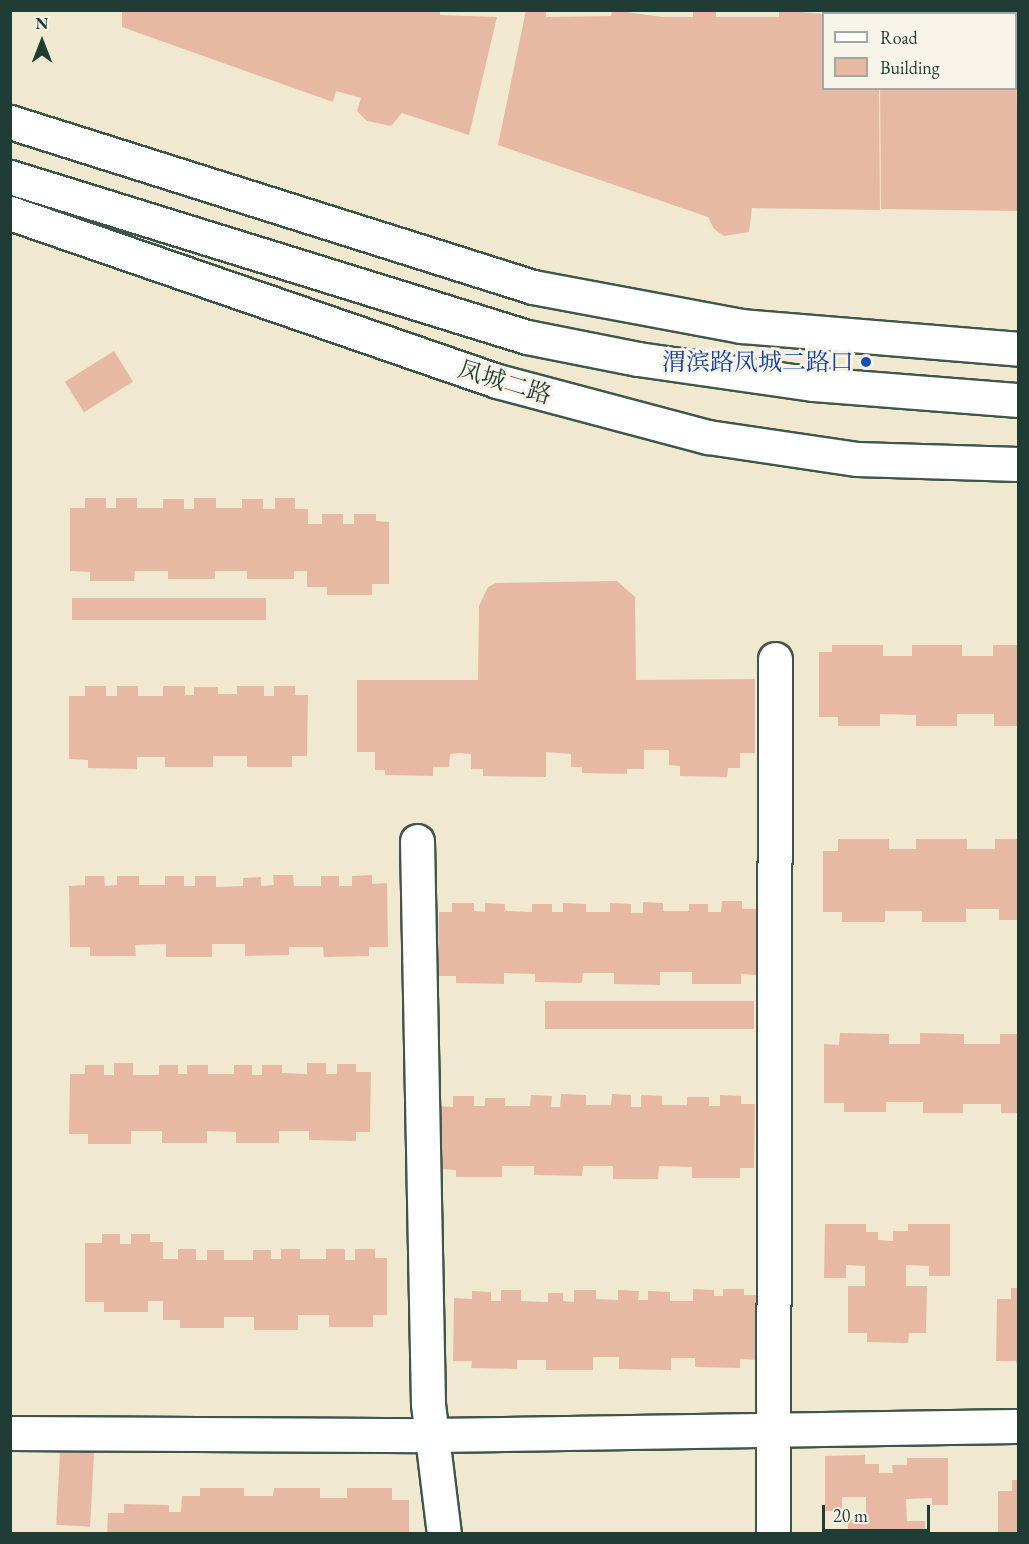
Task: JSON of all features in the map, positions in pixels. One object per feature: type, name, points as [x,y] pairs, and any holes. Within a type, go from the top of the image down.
[{"type":"street","points":[[10,122],[533,287],[741,326],[1018,349]]},
{"type":"street","name":"凤城二路","points":[[10,177],[527,337],[638,359],[814,384],[1018,400]]},
{"type":"street","name":"凤城二路","points":[[10,213],[497,381],[708,437],[856,459],[1018,464]]},
{"type":"street","points":[[773,1533],[774,659]]},
{"type":"street","points":[[417,841],[428,1404],[444,1533]]},
{"type":"street","points":[[10,1433],[432,1435],[1018,1426]]},
{"type":"building","points":[[122,10],[440,10],[440,15],[497,17],[469,135],[402,113],[391,126],[367,121],[357,111],[361,98],[336,91],[333,102],[122,27]]},
{"type":"building","points":[[526,10],[546,10],[546,17],[611,16],[612,10],[662,17],[693,17],[693,10],[716,10],[716,17],[779,17],[779,10],[822,14],[822,90],[879,90],[880,210],[752,208],[749,232],[724,236],[714,229],[708,217],[498,145]]},
{"type":"building","points":[[935,10],[957,10],[957,12],[935,12]]},
{"type":"building","points":[[880,90],[1017,90],[1018,211],[881,209]]},
{"type":"building","points":[[114,351],[133,382],[84,412],[65,382]]},
{"type":"building","points":[[85,498],[106,498],[106,508],[116,508],[116,498],[137,498],[137,508],[163,508],[163,499],[184,499],[184,509],[194,509],[194,498],[216,498],[216,508],[242,508],[242,499],[263,499],[263,509],[275,509],[275,498],[295,498],[295,509],[308,509],[308,524],[322,524],[322,514],[343,514],[343,524],[354,524],[354,514],[376,514],[376,521],[389,522],[389,584],[372,584],[372,595],[327,595],[327,587],[307,587],[307,571],[294,571],[294,579],[247,579],[247,571],[215,571],[215,579],[168,579],[168,571],[135,571],[134,581],[90,581],[90,572],[70,571],[70,508],[85,508]]},
{"type":"building","points":[[617,581],[635,597],[636,680],[755,679],[755,753],[740,753],[740,768],[728,768],[727,777],[680,776],[680,766],[669,765],[669,750],[644,750],[644,769],[627,769],[627,774],[582,773],[582,767],[571,767],[571,754],[546,752],[546,777],[483,776],[483,769],[471,769],[471,754],[459,753],[450,754],[449,767],[433,767],[433,776],[385,775],[385,770],[375,770],[375,752],[357,752],[357,680],[478,680],[479,606],[488,587],[496,583]]},
{"type":"building","points":[[72,598],[266,598],[266,620],[72,620]]},
{"type":"building","points":[[832,645],[883,645],[883,656],[912,656],[912,645],[962,645],[962,656],[993,656],[993,645],[1018,645],[1018,726],[994,726],[994,714],[957,714],[957,726],[916,726],[916,715],[880,714],[880,726],[838,726],[838,717],[819,717],[819,652],[832,652]]},
{"type":"building","points":[[85,686],[106,686],[106,696],[117,696],[117,686],[138,686],[138,696],[163,696],[163,686],[185,686],[185,695],[194,695],[194,687],[218,687],[218,694],[237,694],[237,686],[264,686],[264,696],[274,696],[274,686],[295,686],[295,695],[308,695],[307,756],[292,756],[292,767],[247,767],[247,756],[213,756],[213,767],[165,767],[165,757],[137,757],[137,769],[88,768],[88,760],[69,759],[69,696],[85,696]]},
{"type":"building","points":[[838,839],[889,839],[889,849],[916,849],[916,839],[967,839],[967,849],[995,849],[995,839],[1018,839],[1018,920],[999,920],[999,909],[966,909],[966,922],[922,922],[922,911],[885,911],[885,922],[842,922],[842,912],[823,912],[823,851],[838,851]]},
{"type":"building","points":[[273,875],[293,875],[294,886],[321,886],[321,876],[339,876],[339,886],[352,886],[352,876],[372,875],[372,884],[387,883],[388,947],[369,947],[369,956],[324,957],[323,947],[289,947],[289,955],[245,956],[245,944],[212,944],[212,957],[166,957],[166,944],[135,945],[136,956],[90,956],[90,947],[70,947],[69,886],[85,885],[85,876],[104,876],[105,886],[117,885],[117,876],[139,876],[139,885],[165,885],[165,876],[184,876],[184,886],[195,886],[195,876],[216,876],[216,887],[243,886],[243,878],[261,877],[261,886],[274,885]]},
{"type":"building","points":[[722,901],[742,901],[742,909],[757,909],[756,975],[741,974],[741,984],[692,984],[692,972],[660,972],[660,985],[614,984],[614,973],[583,973],[582,983],[535,982],[535,974],[504,973],[504,984],[456,983],[456,976],[438,976],[439,912],[452,912],[452,903],[474,903],[474,911],[485,912],[485,903],[505,904],[505,911],[532,912],[532,904],[552,904],[552,912],[563,912],[563,903],[586,904],[586,912],[610,912],[610,903],[631,904],[631,913],[643,913],[643,902],[663,903],[663,911],[689,911],[689,904],[708,904],[708,912],[721,912]]},
{"type":"building","points":[[545,1001],[754,1001],[754,1029],[545,1029]]},
{"type":"building","points":[[840,1033],[889,1034],[889,1044],[920,1044],[920,1033],[964,1034],[964,1044],[1000,1044],[1000,1034],[1018,1034],[1018,1113],[1001,1113],[1001,1104],[963,1104],[963,1113],[923,1113],[923,1102],[886,1102],[886,1112],[844,1112],[844,1103],[824,1103],[824,1044],[839,1045]]},
{"type":"building","points":[[114,1063],[133,1063],[133,1075],[159,1075],[159,1065],[178,1065],[178,1074],[187,1074],[187,1065],[208,1065],[208,1074],[234,1074],[234,1065],[252,1065],[252,1075],[262,1075],[262,1065],[282,1065],[282,1073],[307,1074],[307,1063],[326,1063],[326,1074],[337,1074],[337,1064],[356,1064],[356,1072],[371,1072],[370,1132],[356,1132],[356,1141],[309,1140],[309,1131],[279,1131],[279,1143],[236,1143],[236,1132],[207,1131],[207,1143],[162,1143],[162,1131],[131,1131],[131,1144],[88,1144],[88,1134],[69,1134],[70,1074],[85,1074],[85,1065],[104,1065],[104,1075],[114,1075]]},
{"type":"building","points":[[561,1094],[586,1095],[586,1105],[611,1105],[612,1094],[631,1095],[631,1107],[641,1107],[641,1095],[662,1096],[662,1105],[687,1105],[687,1097],[709,1097],[709,1106],[720,1106],[720,1095],[741,1096],[741,1104],[755,1104],[754,1168],[740,1168],[740,1178],[692,1178],[692,1167],[659,1166],[658,1179],[613,1179],[613,1166],[583,1166],[582,1176],[534,1175],[534,1166],[502,1166],[502,1177],[456,1177],[456,1170],[437,1169],[438,1106],[453,1107],[453,1096],[474,1096],[474,1106],[485,1106],[485,1098],[505,1098],[505,1106],[530,1106],[531,1095],[552,1096],[551,1107],[560,1107]]},
{"type":"building","points":[[825,1224],[866,1224],[866,1232],[878,1232],[878,1240],[893,1241],[893,1231],[908,1231],[908,1224],[950,1224],[950,1276],[929,1276],[929,1266],[906,1265],[906,1286],[927,1286],[926,1333],[909,1333],[908,1343],[867,1342],[867,1333],[848,1333],[848,1286],[865,1286],[865,1266],[846,1265],[846,1278],[824,1278]]},
{"type":"building","points":[[102,1234],[120,1234],[120,1244],[131,1244],[131,1234],[150,1234],[150,1242],[163,1242],[163,1259],[178,1259],[178,1249],[196,1249],[196,1260],[207,1260],[207,1250],[224,1250],[224,1260],[253,1260],[253,1250],[271,1250],[271,1259],[281,1259],[281,1249],[300,1249],[300,1259],[326,1259],[326,1249],[345,1249],[345,1260],[355,1260],[355,1249],[375,1249],[375,1258],[387,1258],[387,1315],[373,1315],[373,1327],[329,1327],[329,1315],[298,1315],[298,1330],[254,1330],[254,1317],[224,1317],[224,1328],[180,1328],[180,1320],[163,1320],[163,1301],[148,1301],[148,1312],[104,1312],[104,1302],[85,1302],[85,1243],[102,1243]]},
{"type":"building","points":[[1011,1288],[1018,1288],[1018,1370],[1016,1361],[996,1361],[997,1299],[1011,1299]]},
{"type":"building","points":[[693,1289],[714,1290],[714,1296],[723,1296],[723,1289],[744,1289],[744,1295],[759,1295],[757,1360],[740,1359],[740,1368],[695,1367],[695,1358],[671,1358],[671,1370],[619,1369],[619,1357],[593,1357],[593,1370],[546,1370],[546,1360],[517,1360],[517,1369],[471,1368],[472,1361],[453,1361],[454,1298],[472,1299],[472,1291],[491,1292],[491,1301],[501,1301],[501,1290],[521,1290],[521,1301],[548,1302],[548,1293],[563,1293],[563,1301],[574,1302],[574,1290],[596,1290],[596,1299],[618,1300],[618,1290],[639,1291],[638,1300],[648,1300],[648,1291],[670,1292],[670,1301],[693,1301]]},
{"type":"building","points":[[61,1433],[95,1435],[90,1527],[56,1525]]},
{"type":"building","points":[[865,1455],[865,1464],[879,1464],[879,1473],[893,1473],[892,1465],[907,1465],[907,1458],[948,1458],[948,1505],[932,1505],[932,1498],[906,1499],[907,1521],[925,1521],[925,1534],[848,1534],[848,1520],[866,1519],[866,1497],[842,1497],[842,1511],[825,1511],[825,1456]]},
{"type":"building","points":[[1012,1480],[1018,1480],[1018,1534],[998,1534],[998,1491],[1012,1491]]},
{"type":"building","points":[[200,1488],[244,1488],[244,1496],[273,1496],[274,1488],[320,1488],[320,1498],[347,1498],[347,1488],[392,1488],[392,1500],[409,1500],[409,1534],[107,1534],[108,1513],[124,1513],[124,1504],[169,1505],[169,1512],[181,1512],[182,1496],[200,1496]]},
{"type":"place","name":"渭滨路凤城二路口","points":[[866,362]]}]
